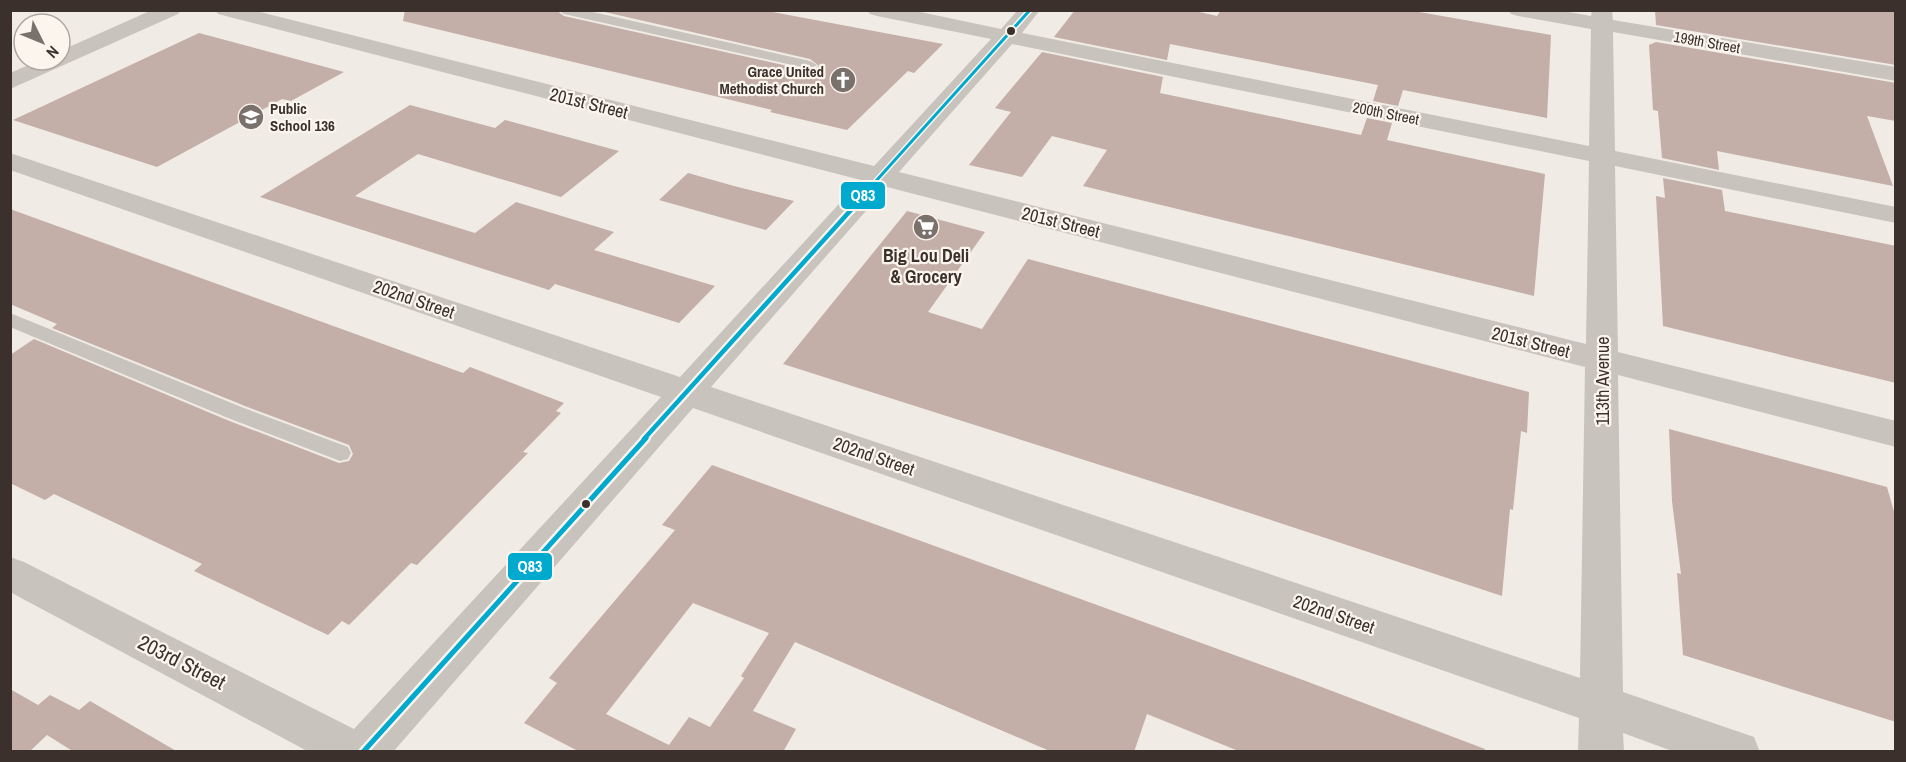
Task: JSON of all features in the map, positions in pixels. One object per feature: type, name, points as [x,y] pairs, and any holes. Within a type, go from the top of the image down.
[{"type":"street","points":[[10,82],[171,10]]},
{"type":"street","name":"201st Street","points":[[225,10],[1896,434]]},
{"type":"street","name":"200th Street","points":[[877,10],[1896,215]]},
{"type":"street","points":[[363,752],[1030,10]]},
{"type":"street","name":"199th Street","points":[[1518,10],[1602,18],[1896,74]]},
{"type":"street","name":"113th Avenue","points":[[1601,752],[1602,18]]},
{"type":"street","name":"202nd Street","points":[[10,161],[1738,752]]},
{"type":"street","name":"203rd Street","points":[[10,573],[354,752]]},
{"type":"lane","points":[[564,10],[810,65]]},
{"type":"lane","points":[[10,319],[236,413],[340,453]]},
{"type":"building","points":[[405,10],[556,10],[564,16],[810,71],[819,66],[810,59],[596,10],[762,10],[943,44],[914,73],[908,71],[847,130],[403,21]]},
{"type":"building","points":[[1075,10],[1191,10],[1217,16],[1221,10],[1408,10],[1551,35],[1547,118],[1403,90],[1398,106],[1373,101],[1378,85],[1170,44],[1167,60],[1054,37]]},
{"type":"building","points":[[1655,10],[1896,10],[1896,65],[1656,25]]},
{"type":"building","points":[[199,33],[344,72],[291,101],[282,99],[157,167],[13,120]]},
{"type":"building","points":[[1656,42],[1896,83],[1896,121],[1867,116],[1893,186],[1717,151],[1719,170],[1662,158],[1658,111],[1653,110],[1649,45]]},
{"type":"building","points":[[1042,52],[1163,77],[1160,93],[1361,135],[1367,118],[1392,123],[1387,140],[1545,174],[1534,296],[1083,186],[1107,150],[1052,136],[1022,177],[969,165],[1011,112],[995,108]]},
{"type":"building","points":[[410,105],[495,128],[505,120],[619,151],[561,197],[418,154],[355,196],[475,233],[516,202],[614,232],[594,250],[715,286],[679,323],[555,284],[549,290],[260,197]]},
{"type":"building","points":[[688,173],[794,201],[766,230],[659,200]]},
{"type":"building","points":[[1663,178],[1722,190],[1725,211],[1896,246],[1896,383],[1663,326],[1656,196],[1665,198]]},
{"type":"building","points":[[10,209],[463,373],[470,367],[564,403],[556,411],[561,413],[523,452],[528,453],[417,565],[411,563],[349,625],[342,621],[328,635],[194,571],[202,564],[54,494],[45,500],[10,483],[10,355],[34,339],[227,420],[339,463],[349,461],[353,454],[349,445],[245,406],[52,328],[57,324],[10,304]]},
{"type":"building","points":[[907,211],[985,232],[928,312],[982,329],[1028,259],[1529,392],[1527,433],[1521,431],[1513,510],[1510,509],[1502,596],[783,364]]},
{"type":"building","points":[[1669,429],[1887,487],[1896,519],[1896,722],[1683,655],[1677,573],[1681,574],[1672,501]]},
{"type":"building","points":[[712,465],[1303,680],[1485,749],[1484,752],[1241,752],[1147,714],[1134,752],[1052,752],[795,642],[753,711],[796,729],[783,752],[580,752],[524,723],[557,683],[549,678],[675,530],[662,525]],"holes":[[[693,603],[769,633],[741,676],[744,678],[710,727],[689,717],[669,745],[606,714]]]},
{"type":"building","points":[[10,689],[38,705],[50,695],[79,710],[90,701],[178,752],[74,752],[47,735],[29,752],[10,752]]},
{"type":"transit line","name":"Q83","points":[[363,752],[1030,10]]},
{"type":"place","name":"Grace United Methodist Church","points":[[843,80]]},
{"type":"place","name":"Public School 136","points":[[251,117]]},
{"type":"place","name":"Big Lou Deli & Grocery","points":[[926,227]]}]
